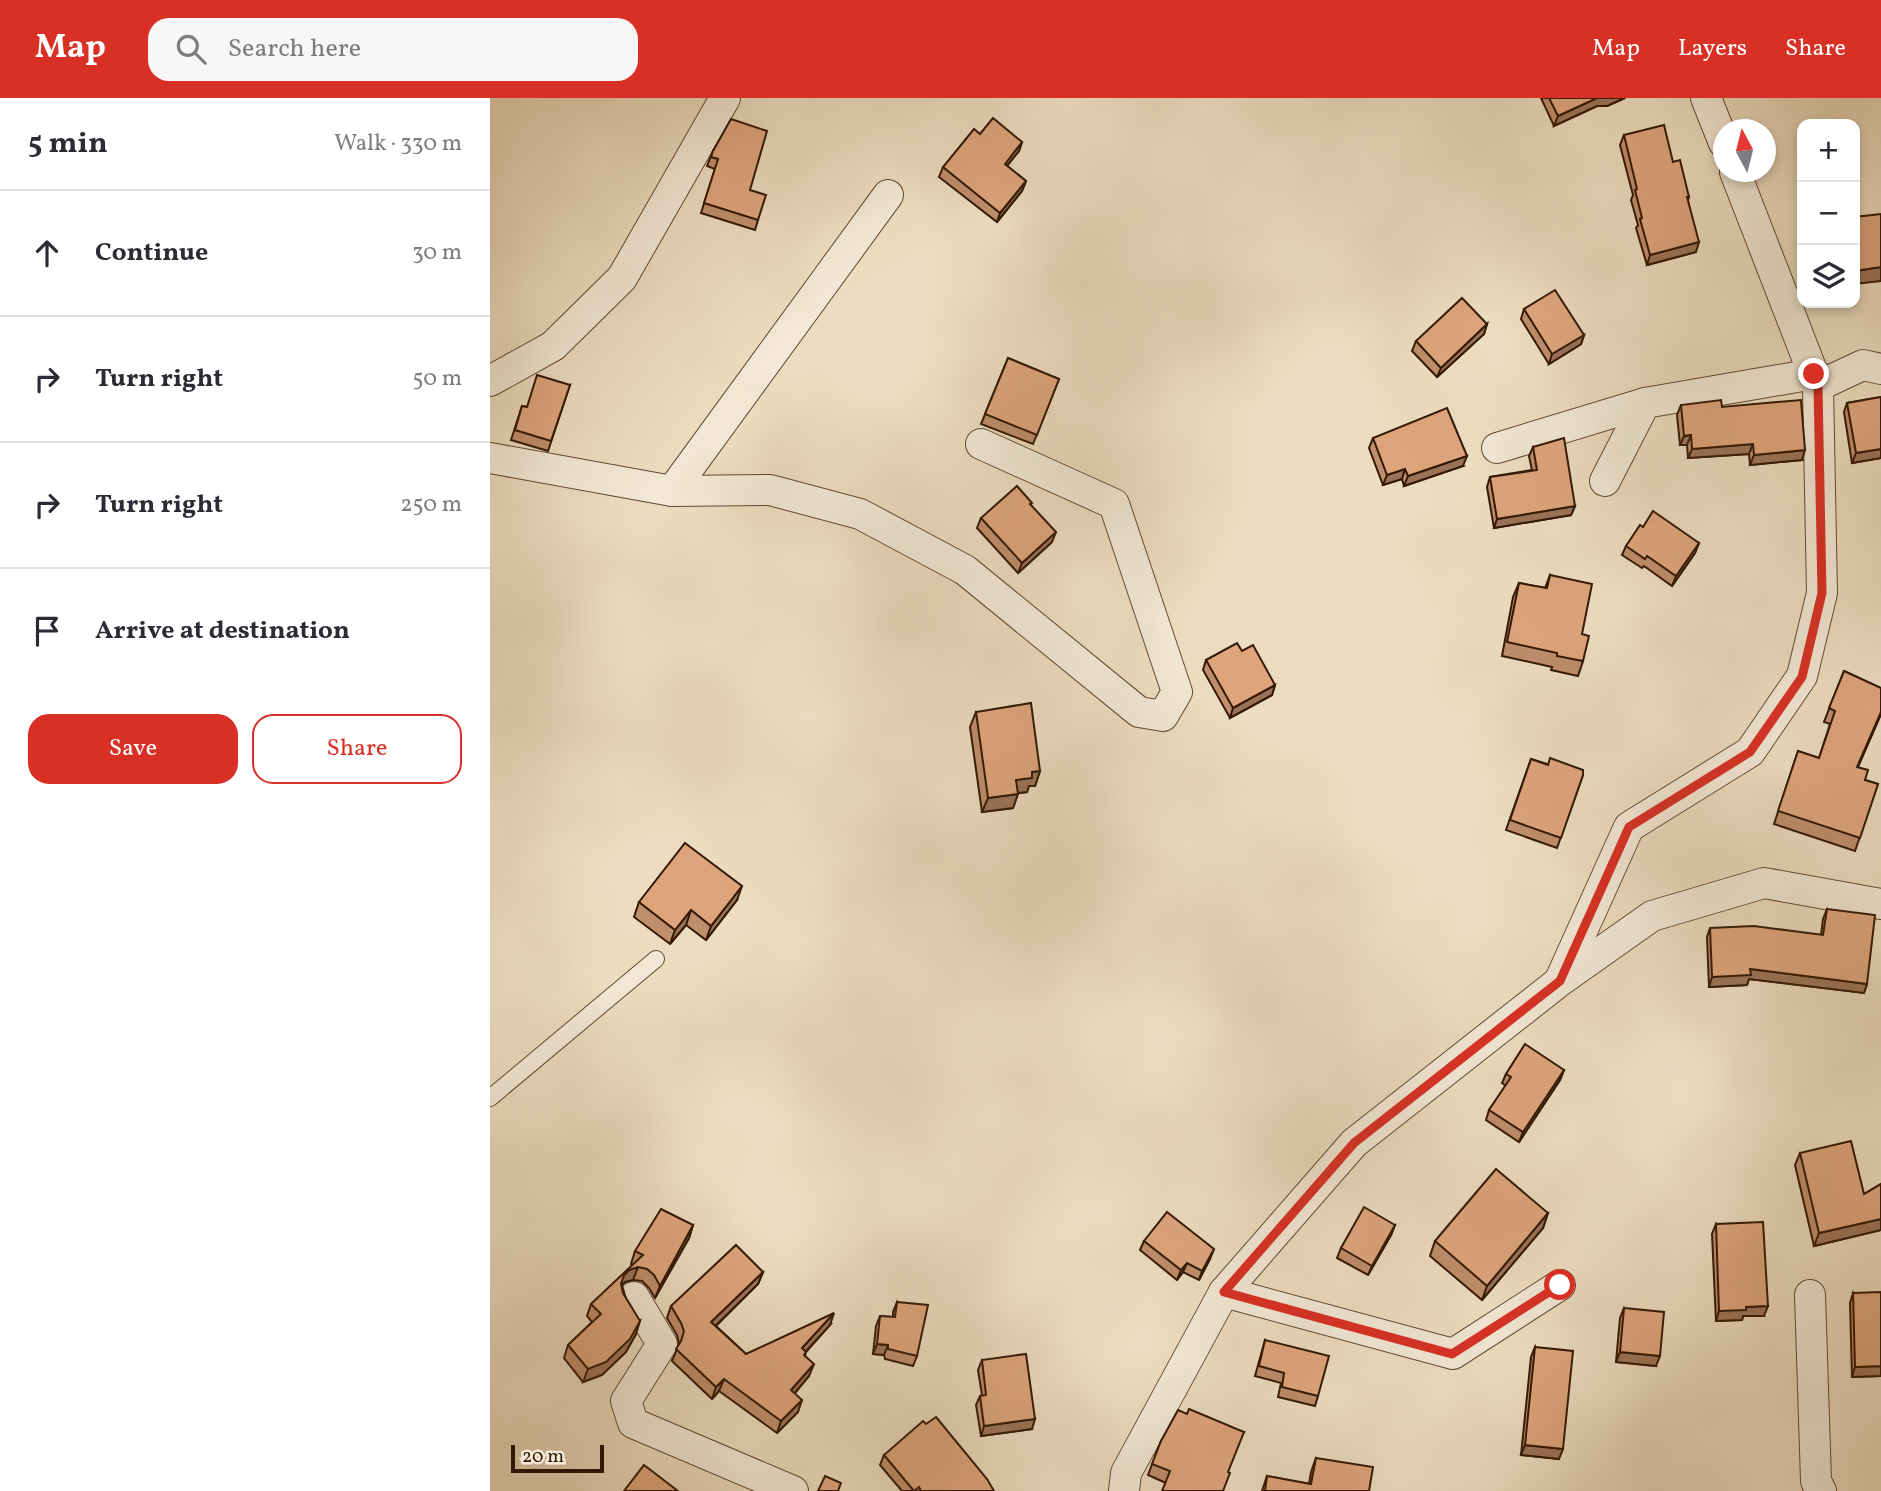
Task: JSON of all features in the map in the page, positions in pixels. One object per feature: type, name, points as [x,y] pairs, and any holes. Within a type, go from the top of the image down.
[{"type":"street","points":[[490,381],[553,346],[622,278],[725,98]]},
{"type":"street","points":[[1706,98],[1714,119]]},
{"type":"street","points":[[1560,981],[1629,827],[1750,752],[1802,677],[1822,593],[1816,380],[1739,182]]},
{"type":"street","points":[[672,491],[888,195]]},
{"type":"street","points":[[1497,448],[1645,403],[1816,380],[1863,365],[1881,369]]},
{"type":"street","points":[[1605,481],[1645,403]]},
{"type":"street","points":[[490,458],[672,491],[770,490],[860,514],[965,570],[1139,712],[1163,716],[1177,692],[1114,504],[981,444]]},
{"type":"street","points":[[1124,1491],[1126,1473],[1224,1292],[1354,1143],[1560,981],[1652,916],[1765,883],[1881,904]]},
{"type":"street","points":[[1224,1292],[1452,1354],[1560,1285]]},
{"type":"street","points":[[1810,1295],[1812,1488]]},
{"type":"street","points":[[634,1297],[662,1344],[626,1401],[633,1423],[793,1491]]},
{"type":"lane","points":[[490,1098],[656,959]]},
{"type":"building","points":[[1549,98],[1597,98],[1558,116]]},
{"type":"building","points":[[993,118],[1022,142],[1005,164],[1026,181],[1000,213],[943,167],[974,129],[980,134]]},
{"type":"building","points":[[731,119],[767,131],[750,190],[766,195],[758,220],[704,203],[718,159],[711,157]]},
{"type":"building","points":[[1664,125],[1673,162],[1680,160],[1699,242],[1650,255],[1640,219],[1637,189],[1624,135]]},
{"type":"building","points":[[1881,214],[1881,267],[1860,270],[1860,216]]},
{"type":"building","points":[[1555,290],[1584,335],[1552,354],[1524,309]]},
{"type":"building","points":[[1462,298],[1487,324],[1441,368],[1416,341]]},
{"type":"building","points":[[1008,358],[1059,379],[1037,435],[985,414]]},
{"type":"building","points":[[537,375],[570,385],[551,441],[515,430],[522,406],[527,407]]},
{"type":"building","points":[[1881,397],[1881,449],[1856,453],[1847,403]]},
{"type":"building","points":[[1721,400],[1722,407],[1801,400],[1805,450],[1754,455],[1753,444],[1692,449],[1691,435],[1684,436],[1681,405]]},
{"type":"building","points":[[1447,408],[1467,456],[1408,476],[1405,469],[1387,475],[1373,438]]},
{"type":"building","points":[[1564,438],[1575,506],[1497,519],[1490,477],[1537,470],[1533,447]]},
{"type":"building","points":[[1017,486],[1056,532],[1022,563],[981,518]]},
{"type":"building","points":[[1653,511],[1699,543],[1676,576],[1647,556],[1645,559],[1626,546]]},
{"type":"building","points":[[1550,575],[1592,584],[1582,634],[1589,636],[1583,661],[1507,642],[1519,583],[1547,588]]},
{"type":"building","points":[[1237,643],[1242,651],[1253,645],[1275,685],[1233,708],[1206,660]]},
{"type":"building","points":[[1844,671],[1881,688],[1881,712],[1857,767],[1868,770],[1865,780],[1878,784],[1860,838],[1778,811],[1798,751],[1819,758],[1835,711],[1829,708]]},
{"type":"building","points":[[1031,703],[1040,771],[1032,772],[1032,778],[1016,780],[1018,794],[988,798],[976,712]]},
{"type":"building","points":[[1550,758],[1583,770],[1561,838],[1510,820],[1531,759],[1548,765]]},
{"type":"building","points":[[685,843],[742,886],[711,926],[691,910],[675,930],[639,902]]},
{"type":"building","points":[[1827,909],[1875,915],[1867,984],[1750,969],[1751,975],[1712,977],[1710,928],[1754,926],[1823,935]]},
{"type":"building","points":[[1525,1044],[1564,1070],[1523,1132],[1489,1110],[1511,1077],[1506,1074]]},
{"type":"building","points":[[1851,1141],[1864,1194],[1881,1184],[1881,1219],[1819,1233],[1800,1153]]},
{"type":"building","points":[[1496,1169],[1548,1213],[1487,1286],[1435,1241]]},
{"type":"building","points":[[1364,1207],[1395,1225],[1372,1266],[1341,1248]]},
{"type":"building","points":[[661,1209],[693,1225],[660,1286],[647,1269],[638,1267],[624,1275],[621,1284],[623,1293],[640,1321],[630,1339],[606,1362],[588,1369],[568,1345],[601,1314],[591,1304],[643,1255],[635,1251]]},
{"type":"building","points":[[1167,1212],[1214,1249],[1202,1271],[1187,1263],[1181,1270],[1144,1241]]},
{"type":"building","points":[[1763,1222],[1768,1306],[1719,1311],[1716,1224]]},
{"type":"building","points":[[736,1245],[763,1272],[711,1322],[746,1354],[834,1313],[802,1348],[806,1352],[804,1355],[814,1364],[791,1390],[802,1400],[781,1421],[724,1379],[716,1387],[676,1349],[684,1331],[671,1306]]},
{"type":"building","points":[[1881,1292],[1881,1366],[1855,1367],[1853,1293]]},
{"type":"building","points":[[897,1302],[928,1305],[917,1356],[888,1349],[888,1345],[877,1344],[880,1316],[895,1317]]},
{"type":"building","points":[[1624,1308],[1664,1312],[1660,1356],[1620,1352]]},
{"type":"building","points":[[1265,1340],[1329,1356],[1318,1396],[1282,1387],[1284,1373],[1259,1366]]},
{"type":"building","points":[[1535,1347],[1573,1351],[1563,1449],[1525,1445]]},
{"type":"building","points":[[1026,1354],[1035,1419],[984,1426],[980,1396],[986,1395],[982,1360]]},
{"type":"building","points":[[1189,1409],[1244,1432],[1223,1491],[1162,1491],[1170,1471],[1152,1464],[1178,1410],[1187,1414]]},
{"type":"building","points":[[936,1417],[994,1491],[921,1491],[919,1487],[914,1491],[884,1455],[923,1421],[926,1424]]},
{"type":"building","points":[[1316,1458],[1373,1467],[1369,1491],[1265,1491],[1267,1476],[1311,1484]]},
{"type":"building","points":[[644,1465],[678,1491],[624,1491]]},
{"type":"building","points":[[825,1476],[841,1483],[838,1491],[818,1491]]},
{"type":"route","points":[[1560,1285],[1452,1354],[1224,1292],[1354,1143],[1560,981],[1629,827],[1750,752],[1802,677],[1822,593],[1818,386],[1814,374]]}]
